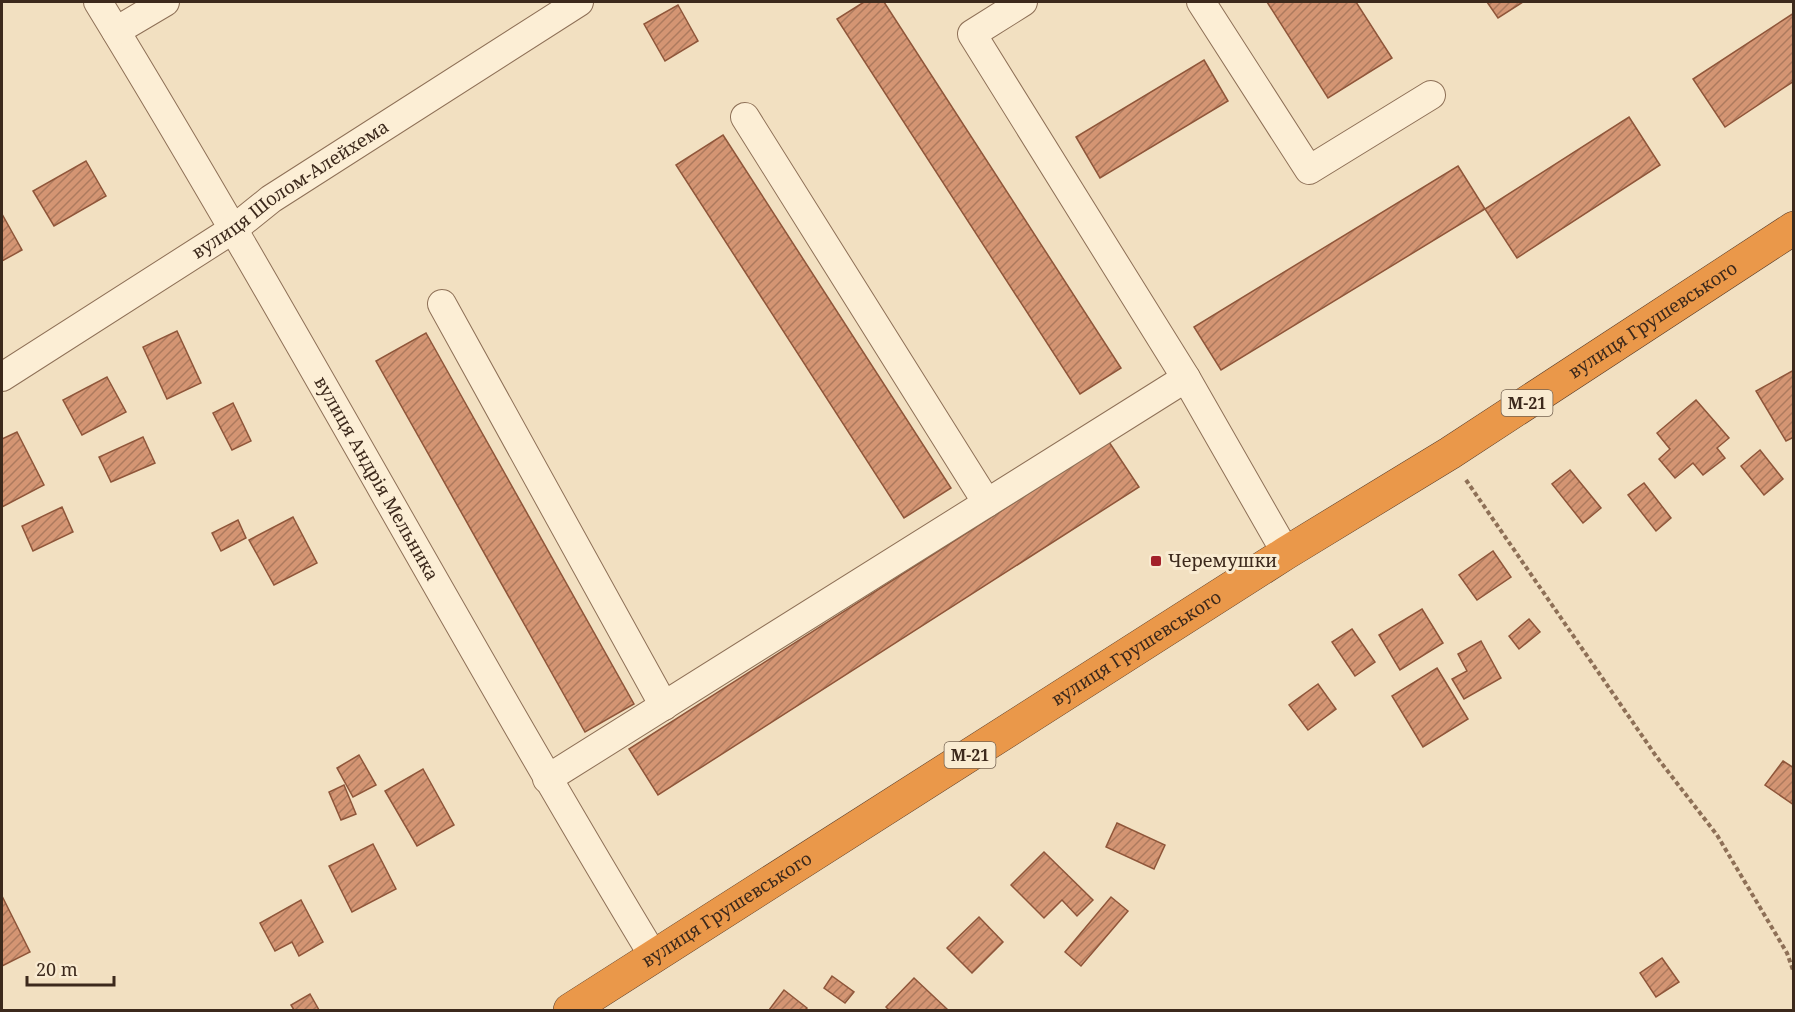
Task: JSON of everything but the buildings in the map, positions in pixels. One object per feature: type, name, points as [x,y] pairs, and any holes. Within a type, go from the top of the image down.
[{"type":"highway","name":"вулиця Грушевського","points":[[570,1011],[1286,553],[1450,453],[1794,228]]},
{"type":"street","name":"вулиця Андрія Мельника","points":[[98,2],[235,228],[547,779],[654,957]]},
{"type":"street","points":[[116,31],[165,2]]},
{"type":"street","name":"вулиця Шолом-Алейхема","points":[[2,377],[235,228],[271,199],[579,2]]},
{"type":"street","points":[[1023,2],[972,34],[1186,378],[1286,553]]},
{"type":"street","points":[[1201,2],[1309,170],[1431,95]]},
{"type":"street","points":[[745,117],[987,503]]},
{"type":"street","points":[[442,304],[664,706]]},
{"type":"street","points":[[547,779],[1186,378]]},
{"type":"path","points":[[1450,453],[1491,519],[1581,644],[1656,756],[1717,835],[1787,953],[1794,973]]},
{"type":"place","name":"Черемушки","points":[[1156,561]]}]
